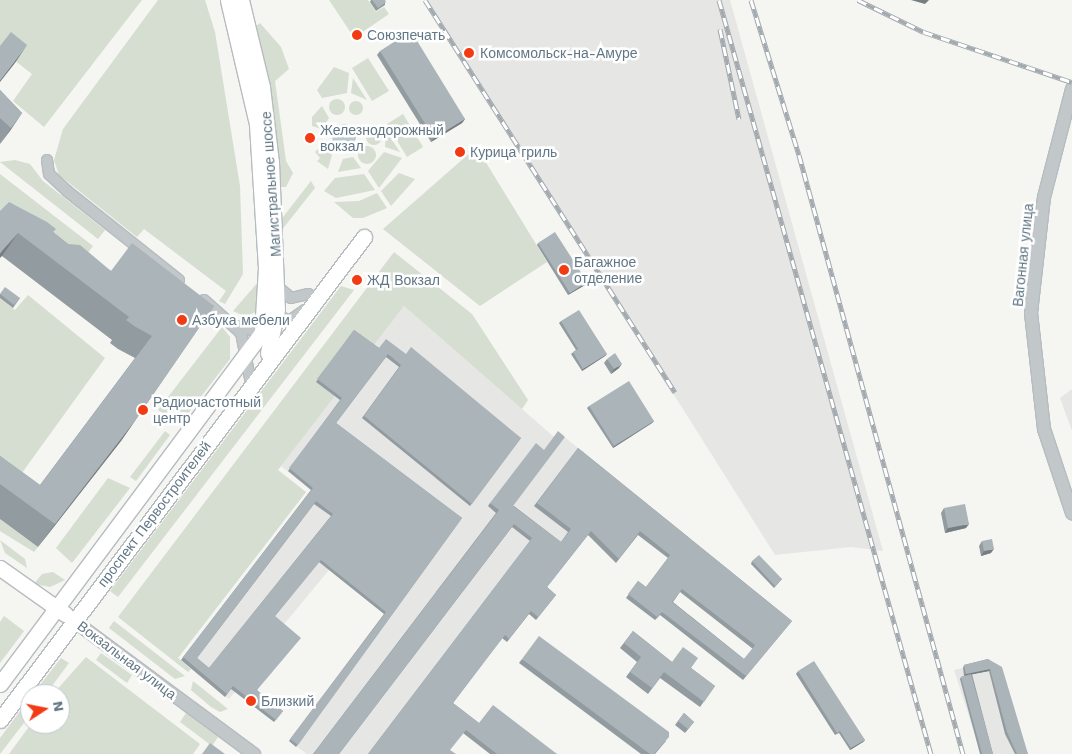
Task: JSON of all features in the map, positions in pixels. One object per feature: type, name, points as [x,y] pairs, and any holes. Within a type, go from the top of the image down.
[{"type":"main road","name":"Магистральное шоссе","points":[[228,0],[257,124],[269,207]]},
{"type":"main road","name":"Магистральное шоссе","points":[[240,0],[262,86],[269,207],[272,287],[268,334],[261,368]]},
{"type":"main road","name":"проспект Первостроителей","points":[[0,720],[310,300],[361,235]]},
{"type":"main road","name":"Магистральное шоссе","points":[[272,287],[283,319]]},
{"type":"main road","points":[[268,334],[283,319],[310,300]]},
{"type":"main road","name":"Магистральное шоссе","points":[[248,356],[268,334]]},
{"type":"main road","name":"проспект Первостроителей","points":[[0,684],[248,356]]},
{"type":"main road","name":"Вокзальная улица","points":[[0,568],[74,621]]},
{"type":"street","name":"Вагонная улица","points":[[1072,89],[1044,197],[1031,313],[1044,429],[1072,513]]},
{"type":"street","points":[[46,160],[49,174],[67,191],[236,326],[268,334]]},
{"type":"street","points":[[272,287],[291,298],[310,300]]},
{"type":"street","points":[[236,326],[248,356],[251,382]]},
{"type":"street","name":"Вокзальная улица","points":[[74,621],[254,754]]},
{"type":"shaded area","points":[[0,0],[142,0],[44,127],[13,101],[32,74],[0,49]]},
{"type":"shaded area","points":[[158,0],[205,0],[215,32],[240,186],[243,274],[225,304],[219,301],[226,291],[144,229],[137,237],[59,175],[54,160],[63,129]]},
{"type":"shaded area","points":[[329,0],[368,0],[376,12],[384,7],[389,14],[361,33],[358,29],[351,33]]},
{"type":"shaded area","points":[[425,0],[730,0],[883,551],[851,547],[775,555]]},
{"type":"shaded area","points":[[260,23],[281,47],[289,69],[275,81],[286,161],[293,173],[286,187],[280,187],[273,121],[254,28]]},
{"type":"shaded area","points":[[368,58],[389,91],[372,101],[352,68]]},
{"type":"shaded area","points":[[334,67],[349,73],[347,93],[322,98],[317,90]]},
{"type":"shaded area","points":[[353,78],[367,100],[351,93]]},
{"type":"shaded area","points":[[334,99],[340,99],[345,104],[343,113],[334,115],[329,110],[329,104]]},
{"type":"shaded area","points":[[353,101],[359,101],[363,108],[359,115],[353,115],[349,111],[349,105]]},
{"type":"shaded area","points":[[322,106],[329,118],[322,129],[312,126],[312,117]]},
{"type":"shaded area","points":[[403,114],[423,147],[407,157],[387,124]]},
{"type":"shaded area","points":[[344,124],[349,125],[355,131],[355,141],[349,147],[344,148],[339,147],[333,141],[332,136],[333,131],[339,125]]},
{"type":"shaded area","points":[[374,129],[382,137],[374,145],[366,137]]},
{"type":"shaded area","points":[[386,131],[400,152],[385,147]]},
{"type":"shaded area","points":[[322,145],[332,155],[328,169],[317,161],[320,158],[315,152]]},
{"type":"shaded area","points":[[367,146],[373,149],[376,155],[373,161],[367,164],[361,161],[358,155],[361,149]]},
{"type":"shaded area","points":[[384,152],[402,158],[379,188],[368,171]]},
{"type":"shaded area","points":[[471,152],[477,159],[482,156],[547,262],[480,306],[383,229]]},
{"type":"shaded area","points":[[353,157],[361,168],[338,172],[343,159]]},
{"type":"shaded area","points":[[15,160],[30,164],[43,181],[105,230],[98,239],[0,162]]},
{"type":"shaded area","points":[[399,173],[415,179],[391,206],[381,191]]},
{"type":"shaded area","points":[[0,174],[93,246],[72,275],[0,231]]},
{"type":"shaded area","points":[[364,174],[375,190],[336,198],[324,191],[335,178]]},
{"type":"shaded area","points":[[311,181],[315,188],[281,231],[280,221]]},
{"type":"shaded area","points":[[377,193],[387,208],[363,218],[353,218],[334,202],[359,201]]},
{"type":"shaded area","points":[[394,252],[472,314],[528,400],[522,409],[404,306],[278,470],[306,492],[178,658],[191,669],[188,672],[118,617]]},
{"type":"shaded area","points":[[259,281],[255,312],[246,317],[233,311]]},
{"type":"shaded area","points":[[341,286],[354,290],[118,597],[110,591]]},
{"type":"shaded area","points":[[28,295],[105,358],[19,477],[0,463],[0,298],[15,310]]},
{"type":"shaded area","points":[[404,306],[554,437],[558,432],[612,475],[403,754],[307,754],[289,741],[384,614],[329,570],[240,677],[244,681],[229,699],[181,660],[311,490],[281,466]]},
{"type":"shaded area","points":[[222,327],[230,337],[230,359],[179,425],[158,410]]},
{"type":"shaded area","points":[[1072,389],[1072,431],[1060,398]]},
{"type":"shaded area","points":[[165,431],[170,435],[136,481],[130,477]]},
{"type":"shaded area","points":[[108,478],[130,488],[72,563],[56,548]]},
{"type":"shaded area","points":[[6,514],[1,520],[38,547],[34,552],[0,531],[0,515]]},
{"type":"shaded area","points":[[0,540],[25,559],[27,568],[5,553]]},
{"type":"shaded area","points":[[53,572],[65,580],[50,587],[34,584],[42,574]]},
{"type":"shaded area","points":[[4,616],[24,631],[0,663],[0,622]]},
{"type":"shaded area","points":[[114,621],[185,676],[175,679],[109,628]]},
{"type":"shaded area","points":[[101,653],[132,675],[127,683],[96,660]]},
{"type":"shaded area","points":[[86,657],[200,744],[193,754],[9,754],[24,734],[70,734],[70,684],[62,684]]},
{"type":"shaded area","points":[[61,658],[69,663],[53,684],[41,684]]},
{"type":"shaded area","points":[[992,661],[1025,754],[981,754],[954,670]]},
{"type":"shaded area","points":[[193,681],[228,709],[220,712],[211,707],[191,690]]},
{"type":"shaded area","points":[[20,711],[20,728],[0,754],[0,738]]},
{"type":"shaded area","points":[[186,713],[218,737],[212,746],[180,722]]},
{"type":"building","points":[[372,0],[385,0],[386,2],[378,8]]},
{"type":"building","points":[[411,31],[465,119],[434,138],[380,51]]},
{"type":"building","points":[[11,32],[27,45],[0,80],[0,46]]},
{"type":"building","points":[[0,90],[22,113],[11,128],[0,118]]},
{"type":"building","points":[[9,202],[47,222],[56,229],[53,232],[68,244],[80,245],[111,271],[132,243],[214,306],[137,418],[55,524],[0,484],[0,456],[40,485],[152,336],[126,320],[129,317],[18,233],[0,253],[0,211]]},
{"type":"building","name":"Багажное отделение","points":[[555,232],[587,282],[570,293],[538,243]]},
{"type":"building","points":[[5,287],[20,298],[14,305],[0,294]]},
{"type":"building","points":[[579,310],[607,354],[583,369],[573,352],[578,349],[561,321]]},
{"type":"building","points":[[354,330],[379,348],[386,339],[406,354],[411,347],[521,438],[472,504],[364,416],[401,365],[388,354],[336,423],[462,518],[298,745],[290,739],[386,612],[321,560],[275,616],[301,638],[257,690],[283,711],[276,720],[233,686],[227,694],[183,657],[313,488],[289,468],[342,398],[317,379]],"holes":[[[316,501],[333,514],[209,668],[197,658]]]},
{"type":"building","points":[[615,353],[622,364],[614,369],[607,359]]},
{"type":"building","points":[[629,381],[654,421],[614,446],[589,406]]},
{"type":"building","points":[[558,431],[565,437],[513,506],[561,542],[571,529],[537,503],[578,448],[792,621],[746,676],[662,612],[657,617],[628,594],[638,581],[646,587],[670,555],[640,531],[619,559],[591,531],[547,587],[556,595],[538,617],[531,611],[509,639],[505,635],[453,703],[479,723],[493,705],[557,754],[497,754],[466,730],[450,750],[456,754],[368,754],[532,538],[514,524],[339,754],[315,754],[499,510],[490,503],[536,443],[544,450]],"holes":[[[682,589],[755,645],[744,659],[672,602]]]},
{"type":"building","points":[[965,504],[969,524],[948,528],[944,508]]},
{"type":"building","points":[[992,539],[994,549],[984,551],[982,541]]},
{"type":"building","points":[[759,555],[782,579],[775,586],[752,561]]},
{"type":"building","points":[[633,631],[672,662],[683,647],[698,658],[691,668],[715,686],[704,702],[664,672],[652,688],[630,672],[641,657],[624,643]]},
{"type":"building","points":[[539,636],[669,732],[669,737],[654,754],[650,754],[522,659]]},
{"type":"building","points":[[988,659],[1002,667],[1028,754],[1017,754],[1007,732],[990,669],[966,674],[964,665]]},
{"type":"building","points":[[814,661],[865,740],[851,748],[840,731],[837,733],[798,671]]},
{"type":"building","points":[[971,674],[993,754],[982,754],[961,677]]},
{"type":"building","points":[[684,713],[694,722],[688,729],[678,721]]},
{"type":"building","points":[[210,743],[225,754],[202,754]]},
{"type":"railway","points":[[425,0],[675,392]]},
{"type":"railway","points":[[719,0],[931,754]]},
{"type":"railway","points":[[751,0],[799,155],[963,754]]},
{"type":"railway","points":[[858,0],[924,32],[1072,82]]},
{"type":"railway","points":[[720,29],[739,119]]},
{"type":"place","name":"Союзпечать","points":[[357,35]]},
{"type":"place","name":"Комсомольск-на-Амуре","points":[[469,53]]},
{"type":"place","name":"Железнодорожный вокзал","points":[[310,138]]},
{"type":"place","name":"Курица гриль","points":[[460,152]]},
{"type":"place","name":"Багажное отделение","points":[[564,270]]},
{"type":"place","name":"ЖД Вокзал","points":[[357,280]]},
{"type":"place","name":"Азбука мебели","points":[[182,320]]},
{"type":"place","name":"Радиочастотный центр","points":[[143,410]]},
{"type":"place","name":"Близкий","points":[[251,701]]}]
